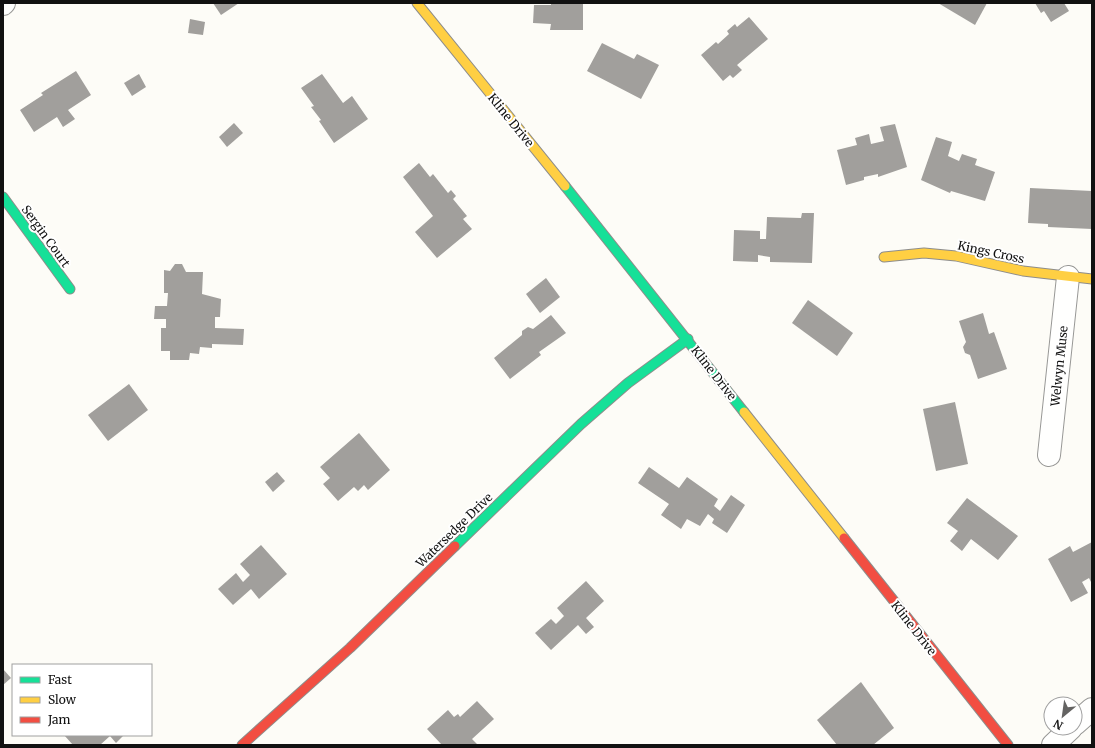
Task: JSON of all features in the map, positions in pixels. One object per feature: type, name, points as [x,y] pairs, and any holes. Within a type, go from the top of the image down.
[{"type":"street","name":"Kline Drive","points":[[416,3],[688,339],[806,491],[1008,745]]},
{"type":"street","name":"Sergin Court","points":[[3,197],[70,289]]},
{"type":"street","name":"Kings Cross","points":[[884,257],[924,253],[956,256],[1023,271],[1092,279]]},
{"type":"street","name":"Welwyn Muse","points":[[1049,455],[1068,277]]},
{"type":"street","name":"Watersedge Drive","points":[[242,745],[350,648],[581,424],[628,383],[688,339]]},
{"type":"street","points":[[1083,717],[1092,709]]},
{"type":"street","points":[[1053,745],[1063,736]]},
{"type":"building","points":[[213,3],[239,3],[221,15]]},
{"type":"building","points":[[551,3],[583,3],[583,30],[550,30],[551,24],[533,23],[534,5],[551,5]]},
{"type":"building","points":[[938,3],[987,3],[975,25]]},
{"type":"building","points":[[1035,3],[1064,3],[1069,11],[1051,22],[1044,11],[1041,13]]},
{"type":"building","points":[[749,17],[768,39],[737,65],[742,70],[733,78],[730,75],[723,81],[701,55],[716,42],[718,44],[729,34],[727,31],[735,24],[737,27]]},
{"type":"building","points":[[190,19],[205,22],[203,35],[188,33]]},
{"type":"building","points":[[602,43],[634,59],[637,54],[659,65],[641,99],[587,71]]},
{"type":"building","points":[[76,71],[91,95],[68,110],[75,119],[63,127],[57,117],[34,132],[20,110],[43,95],[41,93]]},
{"type":"building","points":[[139,74],[146,87],[132,96],[124,83]]},
{"type":"building","points":[[322,74],[343,103],[352,96],[368,119],[334,143],[319,121],[321,120],[311,107],[314,106],[301,88]]},
{"type":"building","points":[[234,123],[243,133],[227,147],[219,137]]},
{"type":"building","points":[[895,124],[907,167],[878,177],[878,174],[864,177],[864,180],[846,185],[837,150],[857,145],[855,138],[869,134],[871,144],[884,141],[880,127]]},
{"type":"building","points":[[936,137],[952,142],[948,156],[959,161],[962,154],[977,159],[975,165],[995,172],[985,201],[951,191],[950,193],[921,180]]},
{"type":"building","points":[[419,163],[430,177],[433,174],[448,193],[451,190],[456,196],[453,199],[467,216],[463,219],[472,229],[437,258],[415,232],[433,216],[403,177]]},
{"type":"building","points":[[1030,188],[1092,191],[1092,229],[1048,227],[1048,224],[1028,223]]},
{"type":"building","points":[[802,213],[814,213],[812,263],[770,262],[770,257],[758,255],[758,262],[733,261],[734,230],[760,231],[760,239],[766,239],[767,217],[801,218]]},
{"type":"building","points":[[175,264],[182,264],[186,272],[203,272],[202,294],[221,299],[220,317],[215,317],[215,328],[244,329],[243,345],[212,344],[212,348],[200,347],[199,354],[190,353],[189,360],[170,360],[170,351],[161,351],[161,328],[166,328],[166,319],[154,319],[155,306],[167,306],[168,293],[164,293],[164,270],[170,271]]},
{"type":"building","points":[[546,278],[560,297],[540,313],[526,294]]},
{"type":"building","points":[[808,300],[853,333],[837,356],[792,323]]},
{"type":"building","points":[[983,313],[989,334],[994,332],[1007,369],[978,379],[970,355],[965,353],[963,347],[966,342],[959,321]]},
{"type":"building","points":[[551,315],[566,333],[539,352],[541,355],[510,379],[494,358],[522,335],[522,331],[528,327],[533,329]]},
{"type":"building","points":[[129,384],[148,410],[108,441],[88,415]]},
{"type":"building","points":[[955,402],[968,464],[936,471],[923,409]]},
{"type":"building","points":[[359,433],[390,470],[368,490],[364,485],[358,491],[354,487],[338,501],[323,484],[330,478],[320,467]]},
{"type":"building","points":[[649,467],[679,488],[687,477],[718,499],[714,506],[720,511],[731,495],[745,505],[727,533],[712,523],[714,519],[708,514],[700,526],[687,519],[681,529],[661,515],[669,504],[638,483]]},
{"type":"building","points":[[277,472],[285,481],[273,492],[265,482]]},
{"type":"building","points":[[967,498],[1018,536],[998,560],[971,539],[962,551],[950,541],[958,531],[947,523]]},
{"type":"building","points":[[1092,542],[1092,584],[1089,578],[1082,582],[1088,593],[1071,602],[1048,559],[1070,546],[1073,552]]},
{"type":"building","points":[[261,545],[287,574],[259,599],[251,589],[233,605],[218,589],[236,573],[243,582],[250,575],[240,564]]},
{"type":"building","points":[[586,581],[604,601],[586,618],[594,627],[586,634],[578,625],[551,650],[535,633],[551,619],[556,624],[564,616],[557,608]]},
{"type":"building","points":[[3,669],[11,678],[3,685]]},
{"type":"building","points":[[861,682],[894,728],[873,745],[837,745],[817,720]]},
{"type":"building","points":[[477,701],[494,719],[472,739],[478,745],[442,745],[427,729],[448,710],[454,717],[458,714],[460,717]]},
{"type":"building","points":[[65,736],[110,736],[100,745],[73,745]]},
{"type":"building","points":[[110,736],[123,736],[116,743]]},
{"type":"traffic: fast","points":[[565,186],[744,412]]},
{"type":"traffic: fast","points":[[3,197],[70,289]]},
{"type":"traffic: fast","points":[[455,546],[581,424],[628,383],[688,339]]},
{"type":"traffic: slow","points":[[417,3],[565,186]]},
{"type":"traffic: slow","points":[[884,257],[924,253],[956,256],[1023,271],[1092,279]]},
{"type":"traffic: slow","points":[[744,412],[844,538]]},
{"type":"traffic: jam","points":[[844,538],[1008,745]]},
{"type":"traffic: jam","points":[[242,745],[350,648],[455,546]]}]
